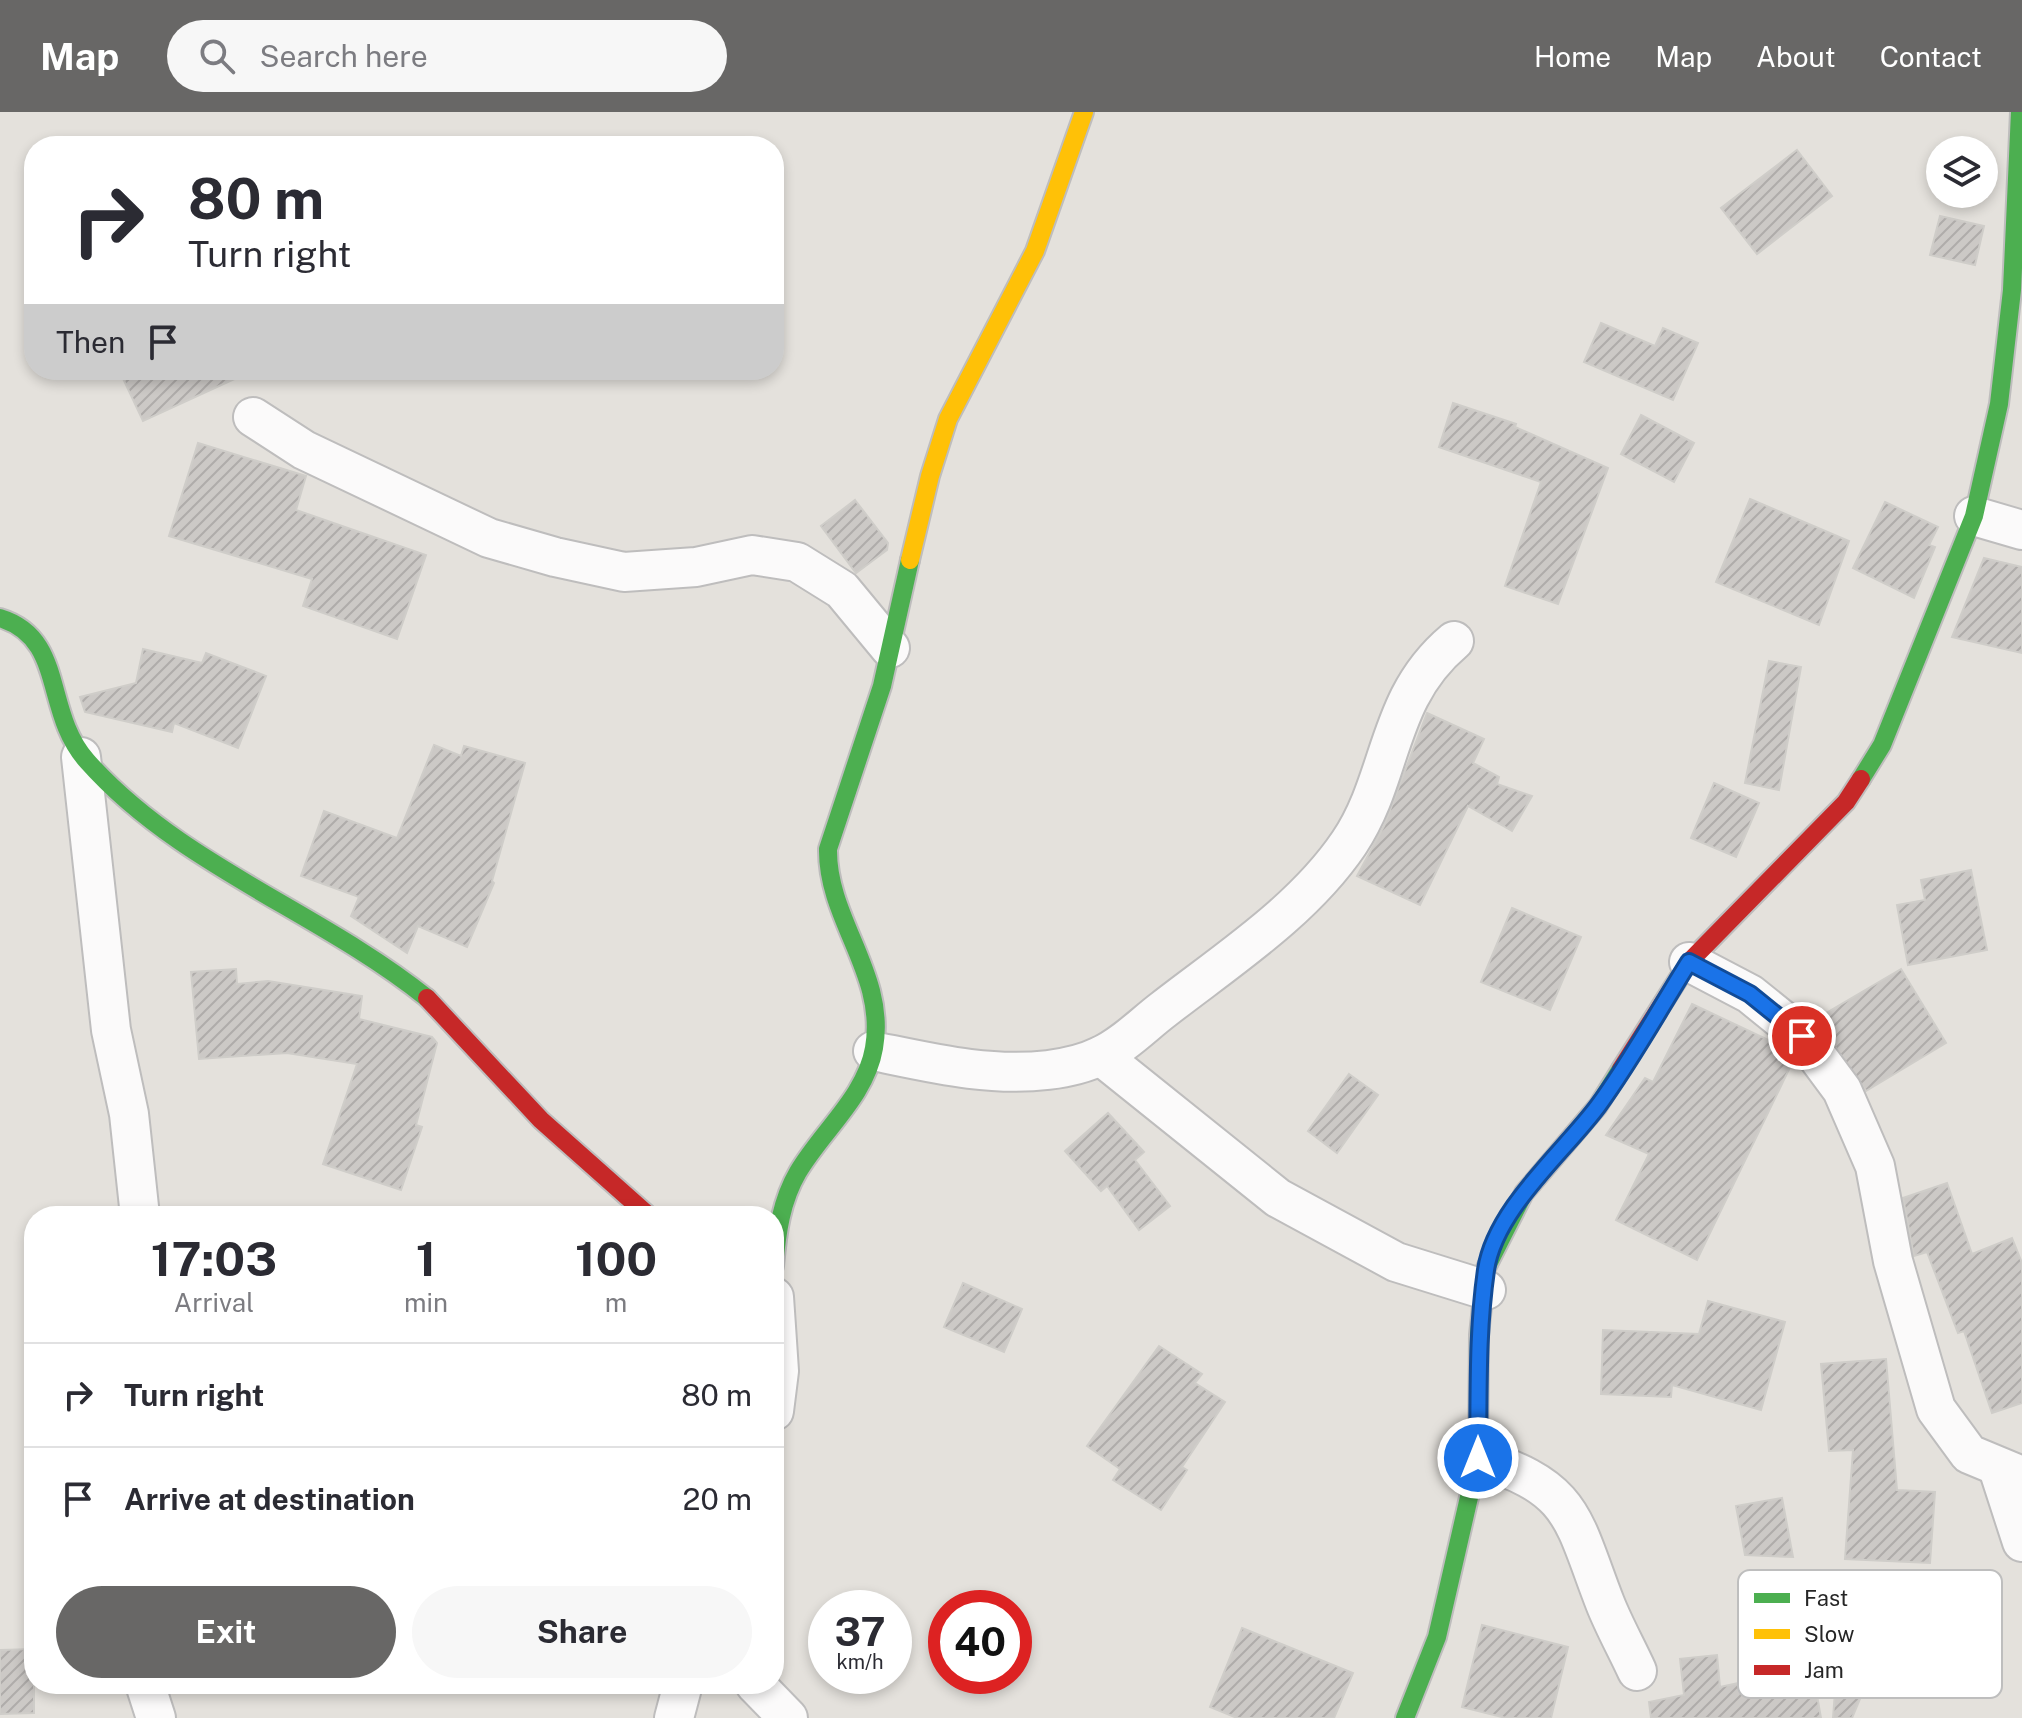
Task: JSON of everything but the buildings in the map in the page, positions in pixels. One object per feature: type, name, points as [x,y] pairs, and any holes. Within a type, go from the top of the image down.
[{"type":"street","points":[[784,1206],[797,1172],[852,1097],[873,1051],[878,1003],[869,968],[828,881],[827,852],[872,719],[919,512],[941,440],[973,364],[1026,269],[1084,112]]},
{"type":"street","points":[[1405,1718],[1437,1637],[1478,1458],[1479,1335],[1486,1268],[1504,1227],[1524,1193],[1598,1106],[1689,962],[1812,841],[1846,802],[1882,745],[1974,516],[1999,404],[2011,304],[2020,117]]},
{"type":"street","points":[[253,417],[304,450],[489,538],[555,557],[624,572],[696,567],[752,555],[797,562],[842,590],[890,648]]},
{"type":"street","points":[[1974,516],[2022,530]]},
{"type":"street","points":[[0,618],[15,620],[35,634],[49,666],[62,723],[81,757],[142,813],[221,868],[347,943],[419,991],[570,1151],[637,1206]]},
{"type":"street","points":[[873,1051],[999,1074],[1051,1070],[1101,1056],[1242,948],[1308,891],[1349,843],[1366,808],[1407,701],[1428,663],[1454,641]]},
{"type":"street","points":[[81,757],[109,1015],[129,1114],[139,1206]]},
{"type":"street","points":[[1689,962],[1750,994],[1792,1028],[1842,1090],[1875,1166],[1893,1261],[1936,1409],[1969,1454],[2010,1472],[2022,1542]]},
{"type":"street","points":[[1101,1056],[1278,1198],[1396,1262],[1486,1290]]},
{"type":"street","points":[[1478,1458],[1514,1469],[1547,1489],[1574,1518],[1606,1606],[1637,1671]]},
{"type":"street","points":[[148,1694],[156,1718]]},
{"type":"street","points":[[674,1718],[680,1694]]},
{"type":"street","points":[[765,1694],[788,1718]]},
{"type":"traffic: fast","points":[[1861,779],[1882,745],[1974,516],[1999,404],[2012,290],[2020,112]]},
{"type":"traffic: fast","points":[[784,1208],[798,1172],[853,1098],[874,1048],[876,1021],[872,996],[837,900],[830,875],[828,849],[882,686],[910,560]]},
{"type":"traffic: fast","points":[[0,618],[21,628],[35,642],[45,659],[73,742],[87,761],[124,798],[207,859],[342,939],[427,998]]},
{"type":"traffic: fast","points":[[1405,1718],[1437,1637],[1478,1458],[1479,1335],[1486,1268],[1524,1193],[1598,1106],[1621,1069]]},
{"type":"traffic: slow","points":[[910,560],[930,476],[948,419],[1035,251],[1084,112]]},
{"type":"traffic: jam","points":[[1621,1069],[1689,962],[1846,802],[1861,779]]},
{"type":"traffic: jam","points":[[427,998],[541,1120],[638,1206]]},
{"type":"route","points":[[1478,1458],[1479,1335],[1486,1268],[1504,1227],[1524,1193],[1598,1106],[1689,962],[1750,994],[1802,1036]]}]
